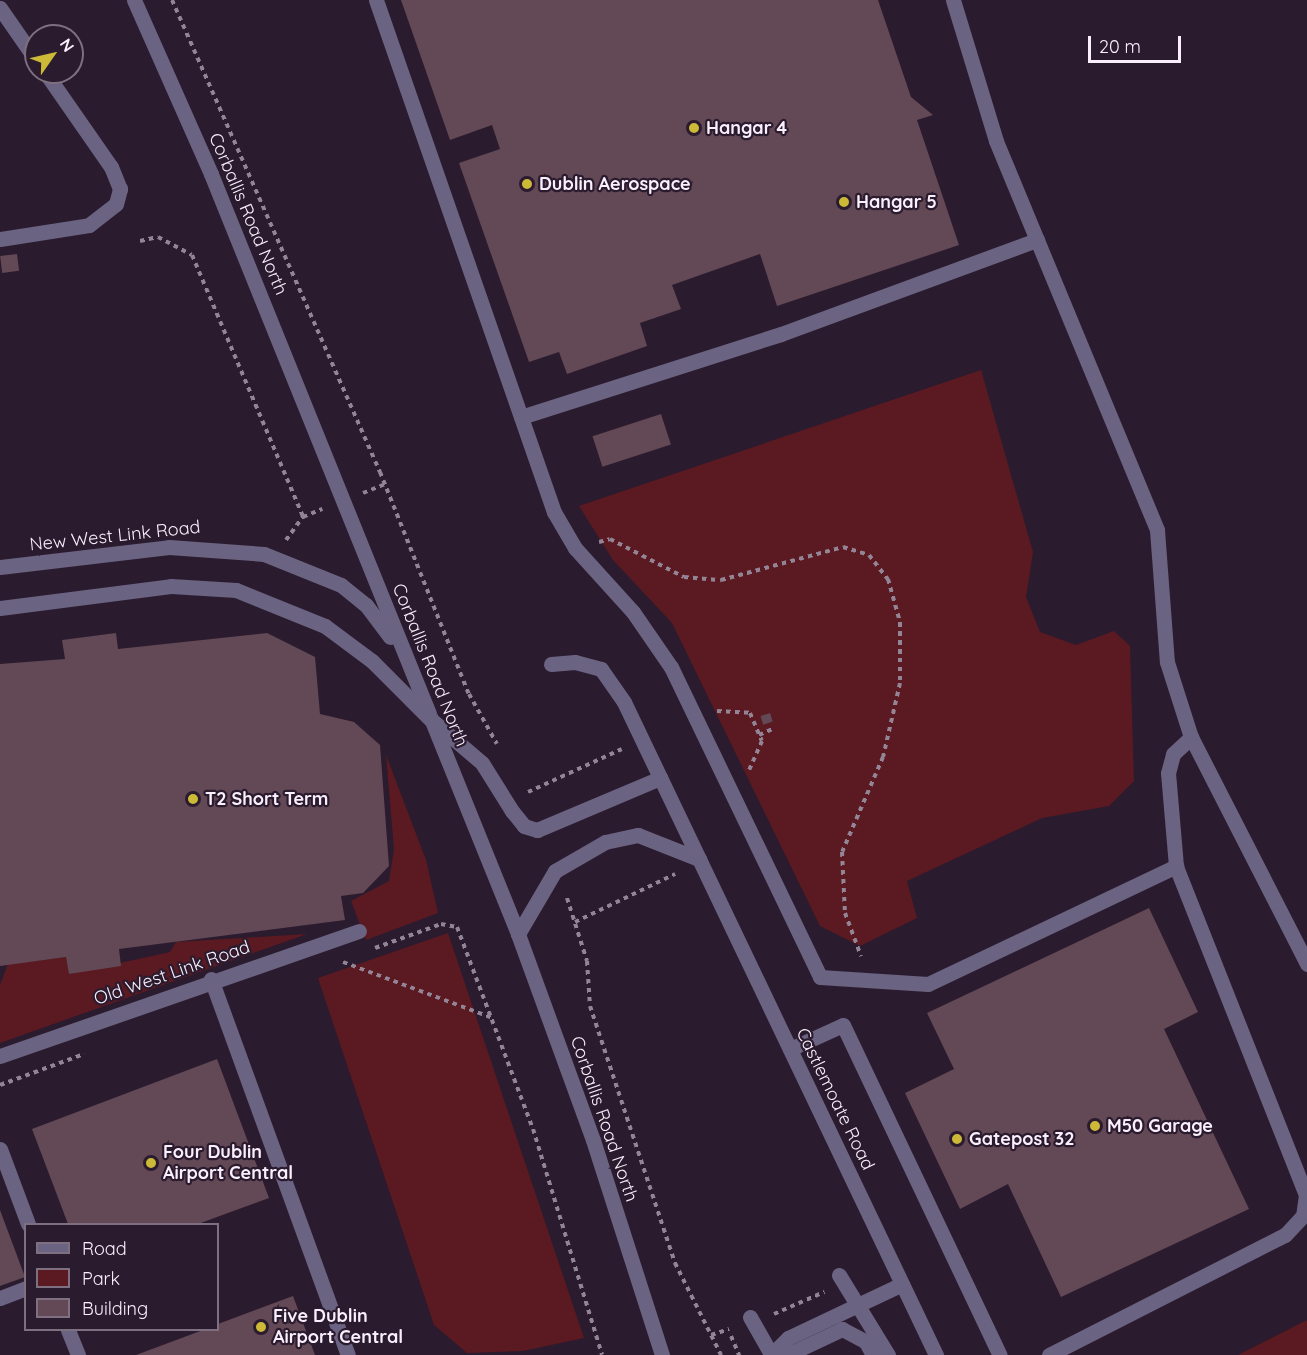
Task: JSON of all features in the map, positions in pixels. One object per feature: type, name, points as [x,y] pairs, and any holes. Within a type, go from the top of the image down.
[{"type":"street","points":[[124,0],[145,27]]},
{"type":"street","name":"Corballis Road North","points":[[134,0],[216,185],[406,662],[518,934],[593,1140],[662,1355]]},
{"type":"street","points":[[376,0],[554,512],[574,548],[633,612],[671,667],[820,977],[928,984],[1176,866]]},
{"type":"street","points":[[952,0],[975,85],[1156,530],[1167,662],[1191,736],[1307,964]]},
{"type":"street","points":[[0,8],[24,43]]},
{"type":"street","points":[[0,239],[89,225],[116,204],[120,189],[111,167],[53,84]]},
{"type":"street","points":[[521,417],[781,334],[1037,240]]},
{"type":"street","name":"New West Link Road","points":[[0,567],[206,546],[281,557],[341,585],[366,605],[406,662]]},
{"type":"street","points":[[0,608],[171,586],[236,590],[325,626],[372,661],[431,720],[482,763],[524,826],[537,830],[660,778]]},
{"type":"street","name":"Castlemoate Road","points":[[551,664],[575,662],[601,669],[642,740],[936,1355]]},
{"type":"street","points":[[1049,1355],[1286,1235],[1303,1216],[1306,1195],[1176,866],[1168,773],[1173,754],[1191,736]]},
{"type":"street","points":[[518,934],[555,871],[605,842],[638,835],[700,861]]},
{"type":"street","name":"Old West Link Road","points":[[0,1056],[211,979],[359,931]]},
{"type":"street","points":[[211,979],[348,1355]]},
{"type":"street","points":[[790,1049],[843,1025],[1000,1355]]},
{"type":"street","points":[[0,1149],[28,1223]]},
{"type":"street","points":[[839,1275],[854,1306],[877,1332],[888,1355]]},
{"type":"street","points":[[750,1317],[771,1354],[788,1338],[902,1284]]},
{"type":"street","points":[[0,1298],[24,1289]]},
{"type":"street","points":[[787,1355],[843,1329],[866,1342],[873,1355]]},
{"type":"street","points":[[69,1331],[78,1355]]},
{"type":"path","points":[[172,0],[385,484],[469,694],[501,750]]},
{"type":"path","points":[[140,241],[158,237],[192,255],[303,517]]},
{"type":"path","points":[[374,489],[385,484]]},
{"type":"path","points":[[285,545],[303,517],[309,515]]},
{"type":"path","points":[[574,548],[610,539],[684,577],[720,580],[843,547],[868,555],[888,579],[900,622],[900,683],[883,757],[842,852],[845,913],[865,965]]},
{"type":"path","points":[[696,717],[728,707],[750,713],[759,735],[749,773],[727,783]]},
{"type":"path","points":[[759,735],[776,728]]},
{"type":"path","points":[[522,795],[642,740]]},
{"type":"path","points":[[518,785],[526,804]]},
{"type":"path","points":[[575,922],[700,861]]},
{"type":"path","points":[[562,886],[587,962],[590,1006],[675,1263],[721,1355]]},
{"type":"path","points":[[366,952],[450,922],[462,938],[493,1018],[576,1260],[602,1355]]},
{"type":"path","points":[[357,955],[339,961],[493,1018]]},
{"type":"path","points":[[711,1335],[728,1327],[739,1355]]},
{"type":"green space","points":[[981,370],[1033,552],[1026,597],[1040,632],[1076,645],[1114,631],[1130,646],[1134,781],[1109,806],[1042,818],[907,881],[917,918],[860,946],[820,926],[672,623],[613,560],[579,506]]},
{"type":"green space","points":[[386,755],[426,860],[438,913],[366,940],[351,901],[389,881],[394,849]]},
{"type":"green space","points":[[448,933],[584,1338],[523,1351],[467,1353],[434,1325],[318,978]]},
{"type":"green space","points":[[307,934],[0,1043],[0,985],[8,964],[66,957],[70,974],[170,952],[176,942]]},
{"type":"green space","points":[[1307,1320],[1307,1355],[1238,1355]]},
{"type":"building","points":[[401,0],[878,0],[911,97],[933,115],[917,120],[959,245],[777,306],[760,254],[672,285],[681,309],[640,323],[647,346],[567,374],[559,352],[529,362],[459,163],[500,149],[492,125],[450,140]]},
{"type":"building","points":[[17,254],[19,271],[2,273],[0,256]]},
{"type":"building","points":[[661,414],[671,444],[602,467],[593,436]]},
{"type":"building","name":"T2 Short Term","points":[[116,633],[118,649],[267,633],[315,657],[320,714],[354,722],[380,745],[389,866],[363,893],[341,896],[345,920],[119,949],[121,966],[69,974],[66,957],[0,966],[0,664],[65,659],[62,640]]},
{"type":"building","points":[[770,713],[773,722],[763,725],[760,716]]},
{"type":"building","name":"M50 Garage","points":[[1149,908],[1198,1012],[1164,1029],[1249,1209],[1061,1297],[1008,1184],[960,1209],[905,1093],[954,1069],[927,1013]]},
{"type":"building","name":"Four Dublin Airport Central","points":[[217,1059],[269,1198],[201,1223],[68,1223],[32,1129]]},
{"type":"building","points":[[0,1210],[24,1277],[0,1286]]},
{"type":"building","name":"Five Dublin Airport Central","points":[[293,1296],[315,1355],[136,1355],[200,1331],[219,1331],[219,1324]]},
{"type":"place","name":"Hangar 4","points":[[694,128]]},
{"type":"place","name":"Dublin Aerospace","points":[[527,184]]},
{"type":"place","name":"Hangar 5","points":[[844,202]]},
{"type":"place","name":"T2 Short Term","points":[[193,799]]},
{"type":"place","name":"M50 Garage","points":[[1095,1126]]},
{"type":"place","name":"Gatepost 32","points":[[957,1139]]},
{"type":"place","name":"Four Dublin Airport Central","points":[[151,1163]]},
{"type":"place","name":"Five Dublin Airport Central","points":[[261,1327]]}]
